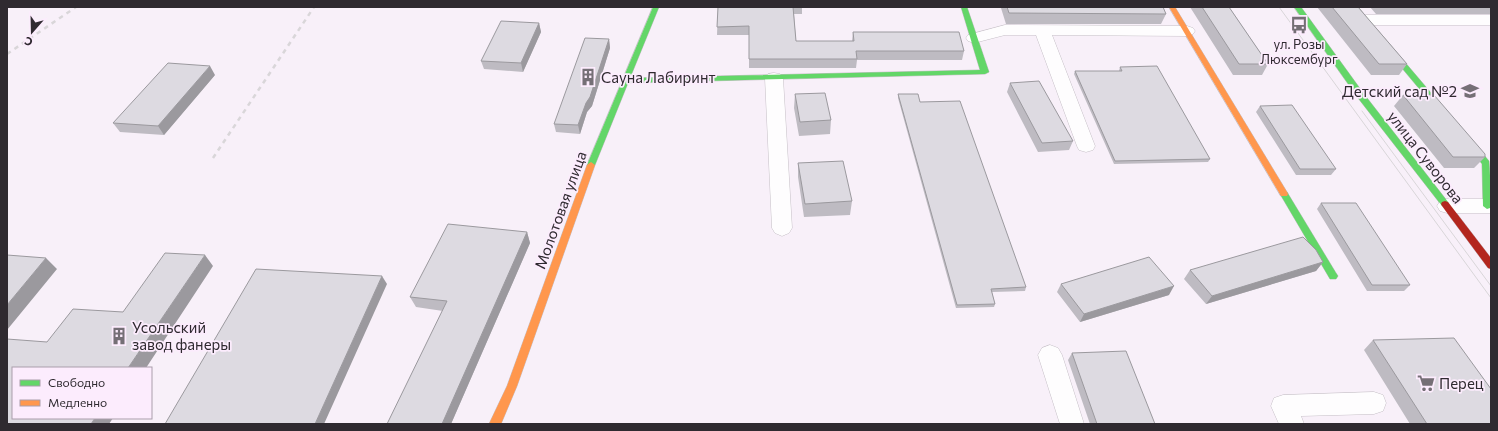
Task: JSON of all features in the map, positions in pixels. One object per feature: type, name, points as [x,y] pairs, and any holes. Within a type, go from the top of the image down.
[{"type":"street","name":"Молотовая улица","points":[[495,424],[512,386],[595,154],[656,7]]},
{"type":"street","points":[[625,81],[985,72],[964,7]]},
{"type":"street","points":[[1172,7],[1333,276]]},
{"type":"street","name":"улица Суворова","points":[[1297,7],[1361,96],[1447,206],[1491,266]]},
{"type":"street","points":[[1354,7],[1486,163],[1489,206],[1447,206]]},
{"type":"street","points":[[1365,20],[1491,20]]},
{"type":"street","points":[[974,38],[1005,30],[1187,31]]},
{"type":"street","points":[[1042,30],[1086,146]]},
{"type":"street","points":[[774,78],[782,228]]},
{"type":"street","points":[[1050,354],[1072,424]]},
{"type":"street","points":[[1292,424],[1283,406],[1374,403]]},
{"type":"building","points":[[718,7],[793,7],[796,41],[854,41],[853,32],[959,32],[964,51],[856,51],[857,59],[749,59],[749,26],[717,27]]},
{"type":"building","points":[[1007,7],[1163,7],[1166,14],[1009,13]]},
{"type":"building","points":[[1202,7],[1229,7],[1268,64],[1239,64]]},
{"type":"building","points":[[1332,7],[1358,7],[1407,64],[1379,64]]},
{"type":"building","points":[[501,21],[539,23],[521,63],[481,61]]},
{"type":"building","name":"Сауна Лабиринт","points":[[585,38],[609,39],[590,97],[586,103],[578,125],[554,124]]},
{"type":"building","points":[[168,63],[210,66],[158,126],[113,123]]},
{"type":"building","points":[[1157,66],[1210,159],[1115,161],[1075,71],[1122,71],[1120,67]]},
{"type":"building","points":[[1039,81],[1073,141],[1042,143],[1010,83]]},
{"type":"building","points":[[825,93],[831,120],[800,122],[795,94]]},
{"type":"building","points":[[898,94],[918,94],[920,102],[960,101],[1026,287],[991,289],[995,304],[957,305]]},
{"type":"building","points":[[1403,95],[1434,95],[1485,154],[1485,157],[1453,157]]},
{"type":"building","points":[[1292,105],[1336,169],[1300,169],[1260,106]]},
{"type":"building","points":[[843,161],[852,201],[805,204],[798,163]]},
{"type":"building","points":[[1321,203],[1356,203],[1410,285],[1372,285]]},
{"type":"building","points":[[448,224],[527,232],[442,424],[387,424],[447,301],[410,297]]},
{"type":"building","points":[[1303,237],[1316,250],[1323,262],[1212,296],[1190,270]]},
{"type":"building","name":"Усольский завод фанеры","points":[[165,253],[205,255],[129,367],[12,367],[12,419],[94,419],[91,424],[7,424],[7,339],[47,342],[73,309],[123,312]]},
{"type":"building","points":[[7,255],[46,258],[7,305]]},
{"type":"building","points":[[1149,257],[1174,286],[1084,314],[1061,284]]},
{"type":"building","points":[[256,269],[382,276],[315,424],[165,424]]},
{"type":"building","name":"Перец","points":[[1454,338],[1491,389],[1491,424],[1427,424],[1373,340]]},
{"type":"building","points":[[1126,351],[1155,424],[1097,424],[1072,353]]},
{"type":"tram line","points":[[1279,7],[1491,298]]},
{"type":"tram line","points":[[1362,111],[1491,286]]},
{"type":"railway","points":[[7,54],[76,7]]},
{"type":"railway","points":[[213,158],[314,7]]},
{"type":"traffic: fast","points":[[591,165],[656,7]]},
{"type":"traffic: fast","points":[[625,81],[985,72],[964,7]]},
{"type":"traffic: fast","points":[[1297,7],[1361,96],[1445,204]]},
{"type":"traffic: fast","points":[[1354,7],[1486,163],[1487,206]]},
{"type":"traffic: fast","points":[[1284,194],[1333,276]]},
{"type":"traffic: slow","points":[[1172,7],[1284,194]]},
{"type":"traffic: slow","points":[[495,424],[512,386],[591,165]]},
{"type":"traffic: jam","points":[[1445,204],[1491,265]]},
{"type":"place","name":"ул. Розы Люксембург","points":[[1299,25]]},
{"type":"place","name":"Сауна Лабиринт","points":[[588,77]]},
{"type":"place","name":"Детский сад №2","points":[[1470,91]]},
{"type":"place","name":"Усольский завод фанеры","points":[[119,336]]},
{"type":"place","name":"Перец","points":[[1426,383]]}]
